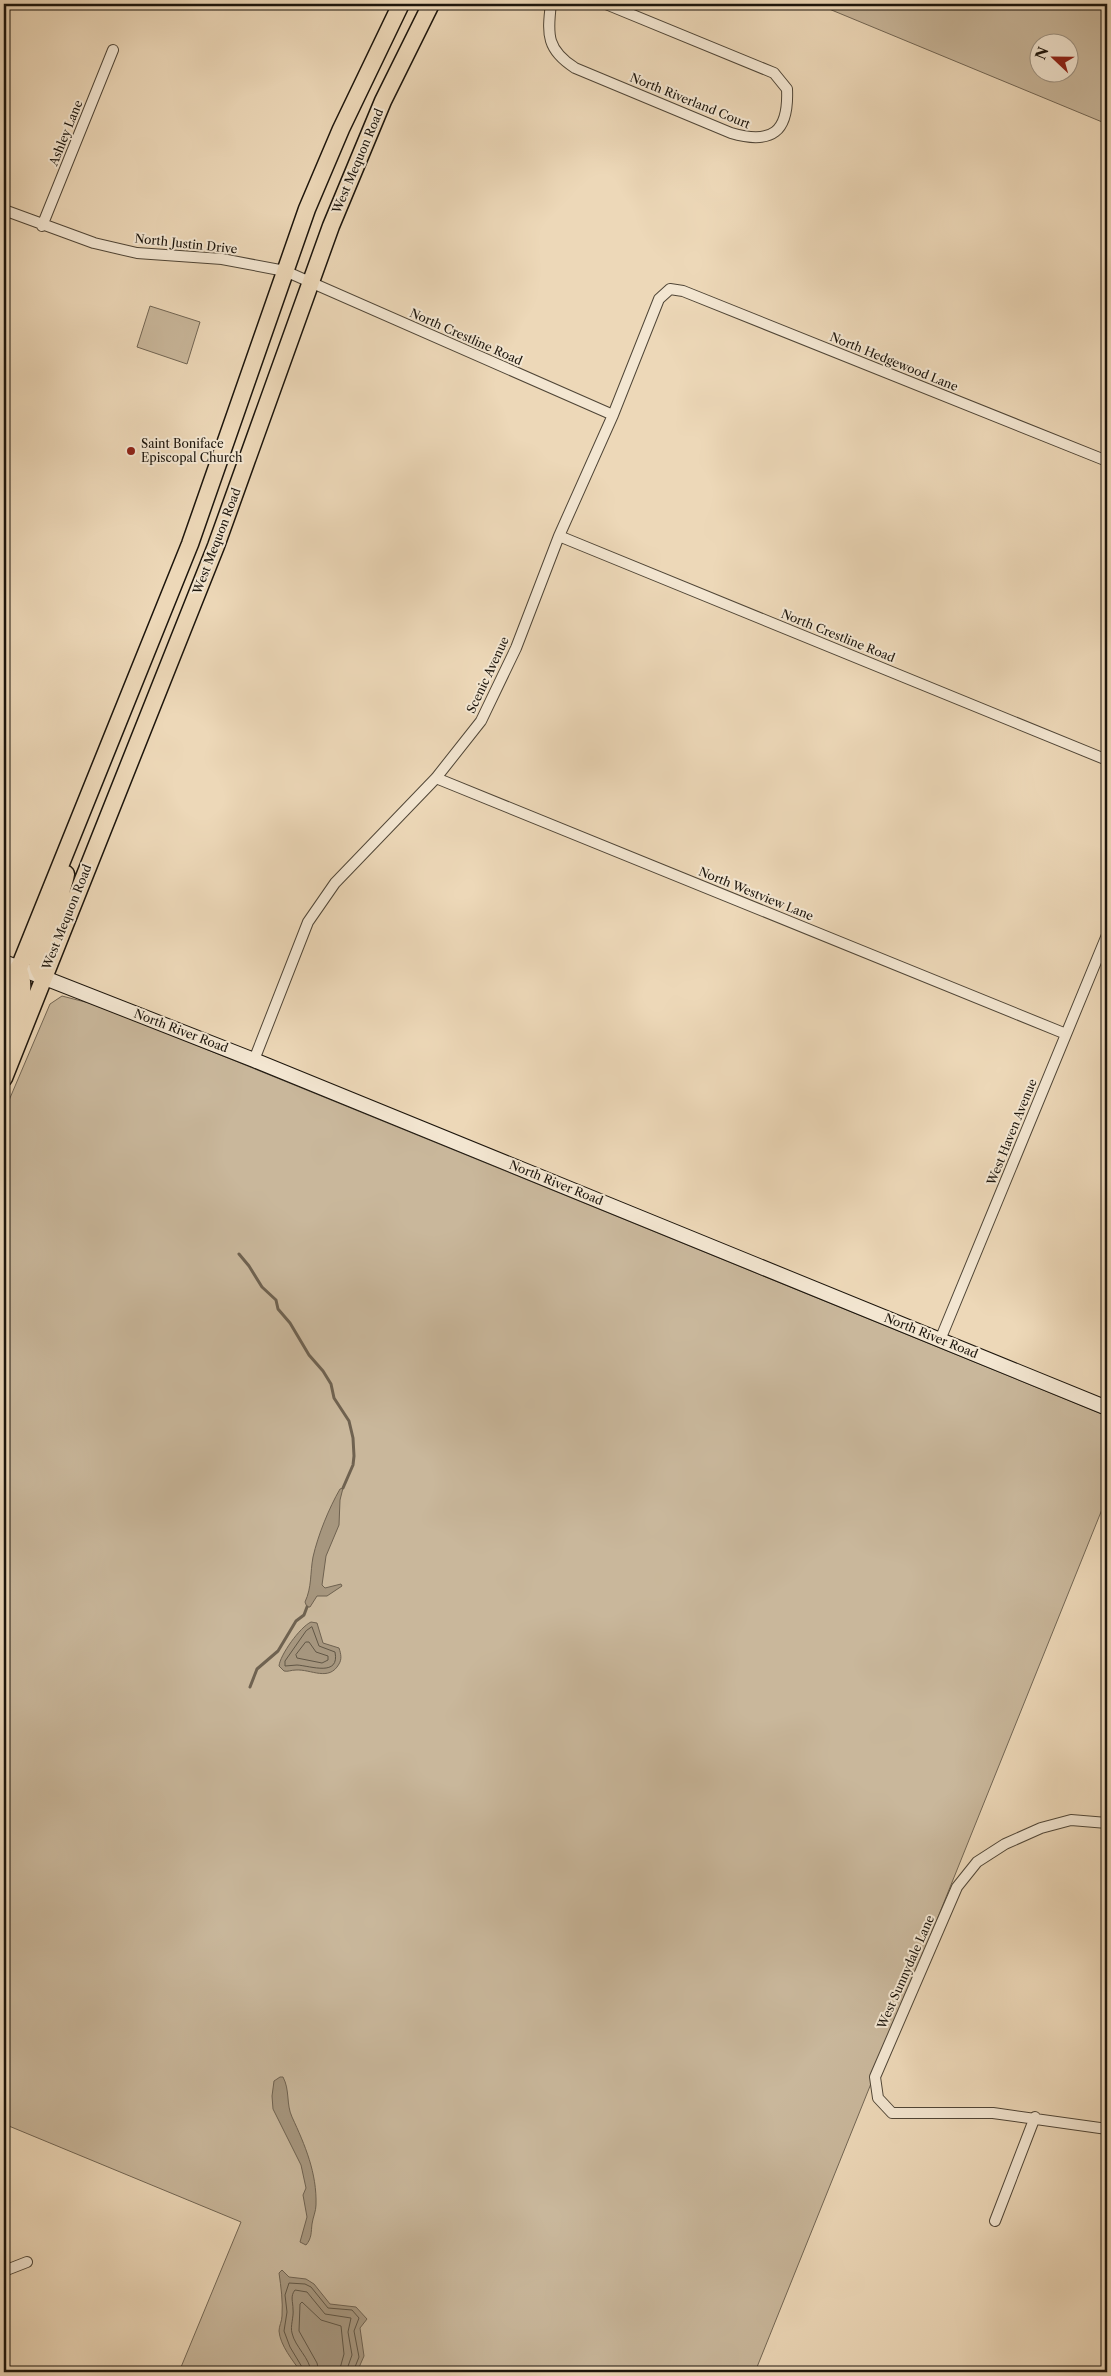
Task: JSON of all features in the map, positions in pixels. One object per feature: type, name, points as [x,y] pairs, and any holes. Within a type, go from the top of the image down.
[{"type":"main road","name":"West Mequon Road","points":[[4,1005],[11,965],[70,840],[190,544],[306,210],[341,129],[401,4]]},
{"type":"main road","name":"West Mequon Road","points":[[4,1078],[216,546],[310,281],[356,162],[430,4]]},
{"type":"main road","points":[[43,977],[37,966],[38,954],[57,906],[65,879],[70,840]]},
{"type":"main road","points":[[4,1044],[24,990],[23,977],[11,965]]},
{"type":"street","name":"North Riverland Court","points":[[551,4],[547,30],[552,46],[563,60],[575,68],[738,135],[752,139],[765,137],[779,129],[785,117],[787,89],[774,73],[606,4]]},
{"type":"street","name":"Ashley Lane","points":[[42,226],[114,50]]},
{"type":"street","name":"North Justin Drive","points":[[4,210],[42,226],[94,243],[136,253],[222,259],[285,271],[310,281]]},
{"type":"street","name":"North Crestline Road","points":[[310,281],[613,415]]},
{"type":"street","name":"Scenic Avenue","points":[[254,1060],[308,922],[335,883],[436,778],[481,722],[516,648],[559,536],[613,415],[659,299],[670,289]]},
{"type":"street","name":"North Hedgewood Lane","points":[[670,289],[684,291],[1107,461]]},
{"type":"street","name":"North Crestline Road","points":[[559,536],[1107,760]]},
{"type":"street","name":"North Westview Lane","points":[[436,778],[1066,1034]]},
{"type":"street","name":"West Haven Avenue","points":[[940,1340],[1107,935]]},
{"type":"street","name":"North River Road","points":[[11,965],[254,1060],[1107,1408]]},
{"type":"street","name":"West Sunnydale Lane","points":[[1035,2118],[993,2113],[892,2113],[878,2098],[875,2077],[957,1888],[977,1862],[1005,1844],[1041,1828],[1071,1820],[1107,1823]]},
{"type":"street","points":[[995,2221],[1035,2118],[1107,2129]]},
{"type":"street","points":[[4,2271],[27,2262]]},
{"type":"shaded area","points":[[817,4],[1107,4],[1107,124]]},
{"type":"shaded area","points":[[150,306],[200,322],[187,364],[137,347]]},
{"type":"shaded area","points":[[62,996],[89,1003],[169,1034],[1107,1416],[1107,1497],[755,2372],[179,2372],[241,2222],[4,2124],[4,1112],[50,1004]]},
{"type":"water","points":[[343,1488],[340,1500],[339,1525],[326,1556],[322,1585],[325,1588],[341,1584],[342,1586],[327,1596],[317,1596],[310,1607],[307,1607],[305,1602],[309,1591],[313,1557],[318,1540],[332,1505],[340,1489]]},
{"type":"water","points":[[311,1622],[317,1623],[323,1643],[339,1648],[341,1660],[339,1664],[335,1669],[325,1674],[302,1670],[284,1671],[279,1666],[283,1655],[296,1635]]},
{"type":"water","points":[[283,2077],[287,2087],[290,2112],[306,2149],[316,2193],[316,2207],[310,2237],[306,2245],[300,2242],[307,2217],[303,2195],[306,2188],[301,2165],[273,2109],[274,2081]]},
{"type":"water","points":[[282,2270],[289,2277],[306,2279],[314,2284],[330,2304],[356,2307],[367,2319],[360,2328],[364,2356],[357,2372],[301,2372],[298,2368],[284,2347],[279,2331],[282,2318],[282,2294],[279,2273]]},
{"type":"waterway","points":[[239,1254],[262,1287],[276,1300],[278,1309],[290,1323],[309,1355],[323,1371],[331,1384],[334,1398],[349,1421],[353,1438],[354,1456],[353,1465],[343,1488]]},
{"type":"waterway","points":[[250,1687],[257,1669],[278,1651],[296,1621],[304,1615],[307,1607]]},
{"type":"place","name":"Saint Boniface Episcopal Church","points":[[131,451]]}]
